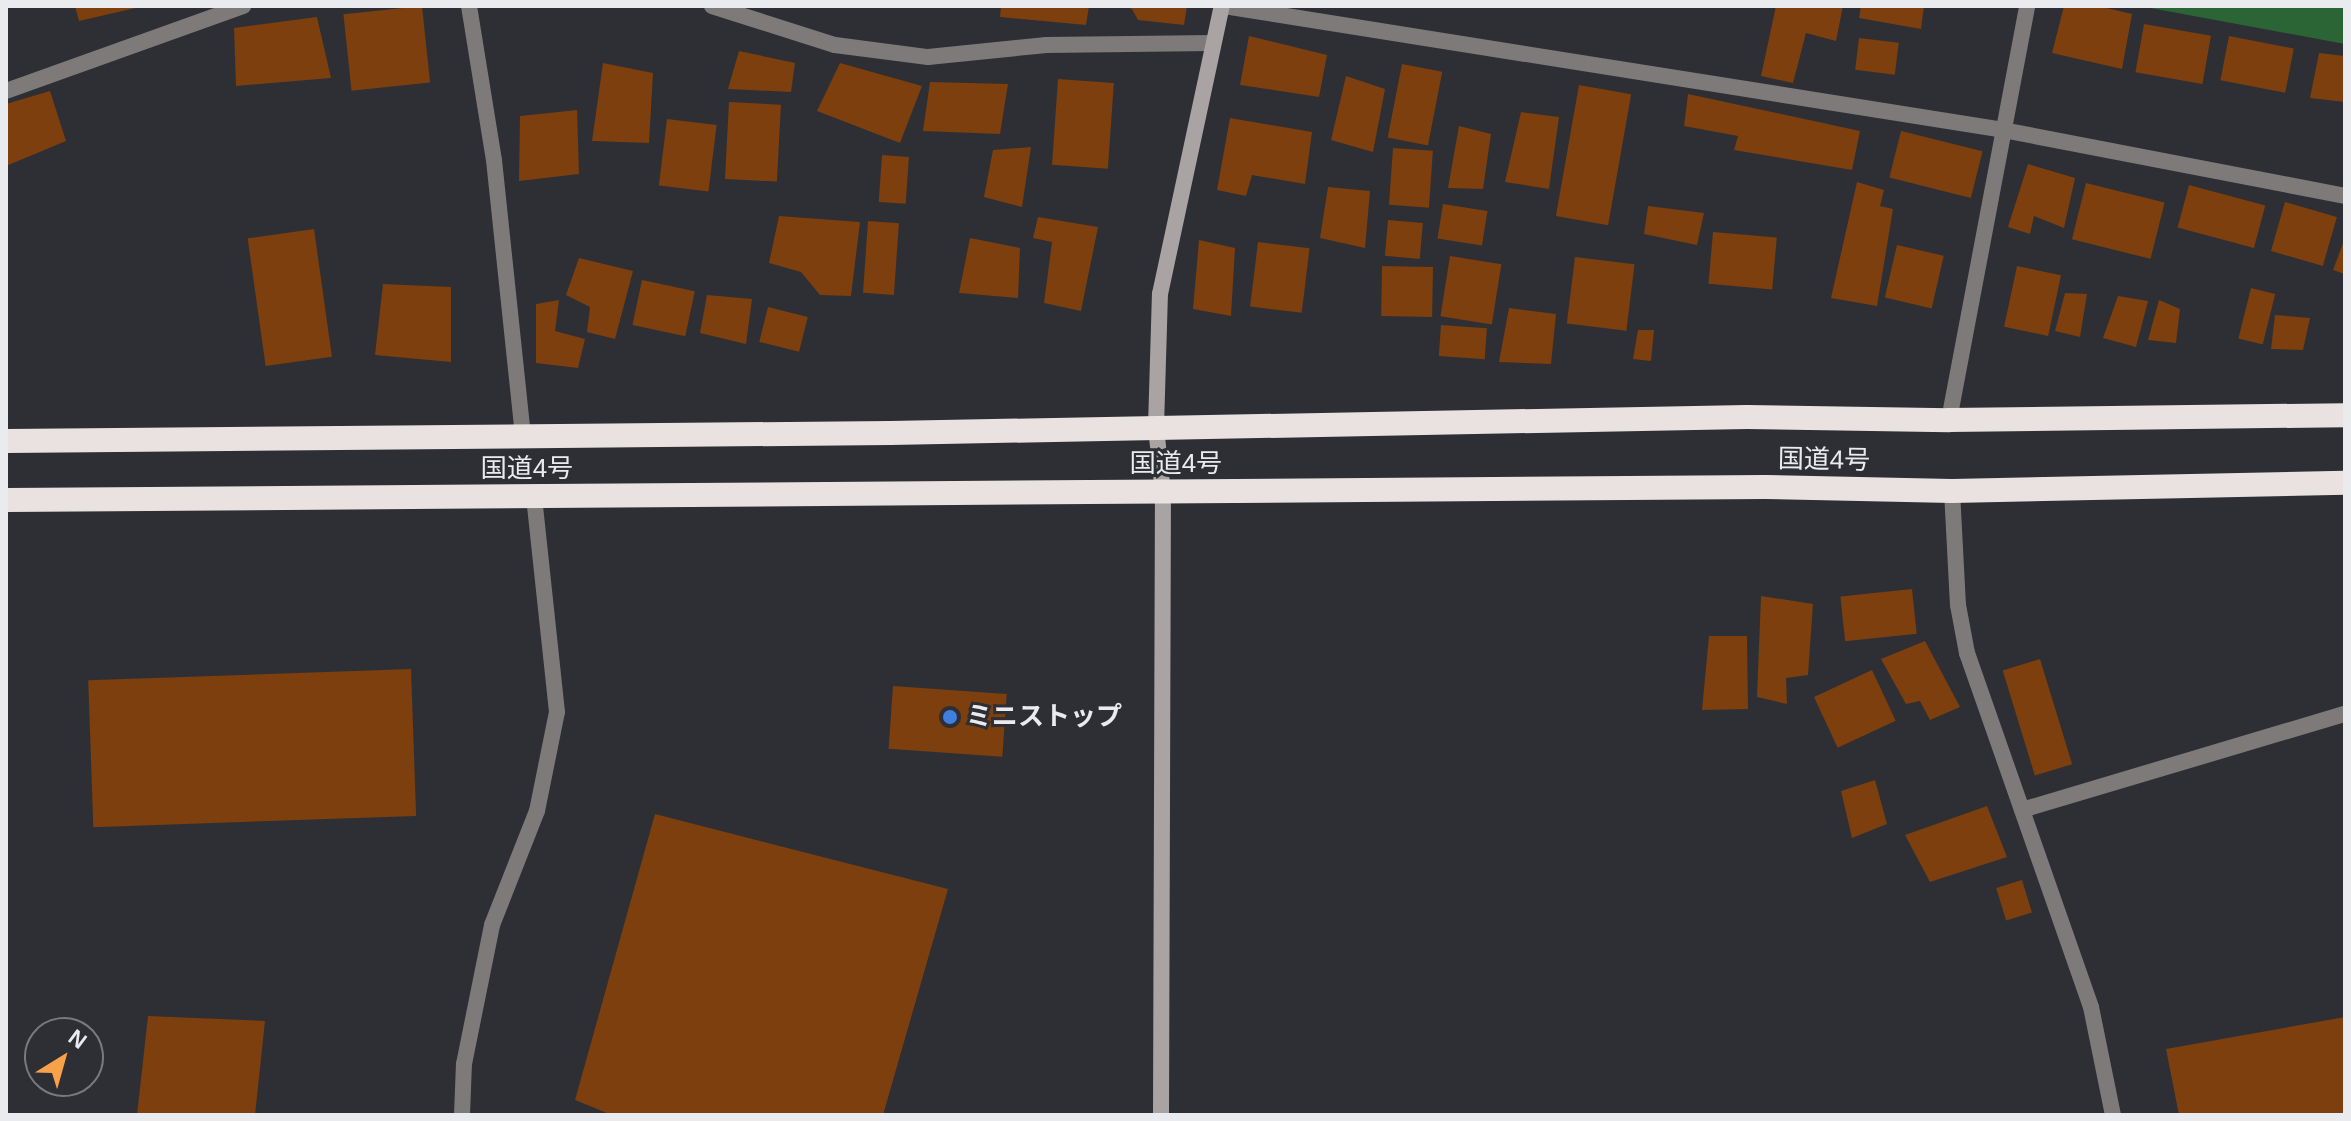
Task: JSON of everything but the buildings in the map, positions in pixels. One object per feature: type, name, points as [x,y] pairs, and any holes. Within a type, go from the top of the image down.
[{"type":"highway","name":"国道4号","points":[[6,441],[1747,417],[1949,420],[2345,415]]},
{"type":"highway","name":"国道4号","points":[[6,500],[1765,487],[1952,491],[2345,483]]},
{"type":"street","points":[[6,91],[243,6]]},
{"type":"street","points":[[469,6],[494,160],[523,434]]},
{"type":"street","points":[[712,6],[835,45],[928,57],[1046,45],[1213,43]]},
{"type":"street","points":[[1161,1115],[1163,493],[1156,427],[1160,294],[1223,6],[2003,130],[2345,196]]},
{"type":"street","points":[[1949,420],[2027,6]]},
{"type":"street","points":[[1952,491],[1958,605],[1967,653],[2091,1007],[2113,1115]]},
{"type":"street","points":[[462,1115],[464,1064],[492,925],[537,811],[557,712],[534,497]]},
{"type":"street","points":[[2022,810],[2345,714]]},
{"type":"green space","points":[[2140,6],[2345,6],[2345,44]]},
{"type":"place","name":"ミニストップ","points":[[950,717]]}]
